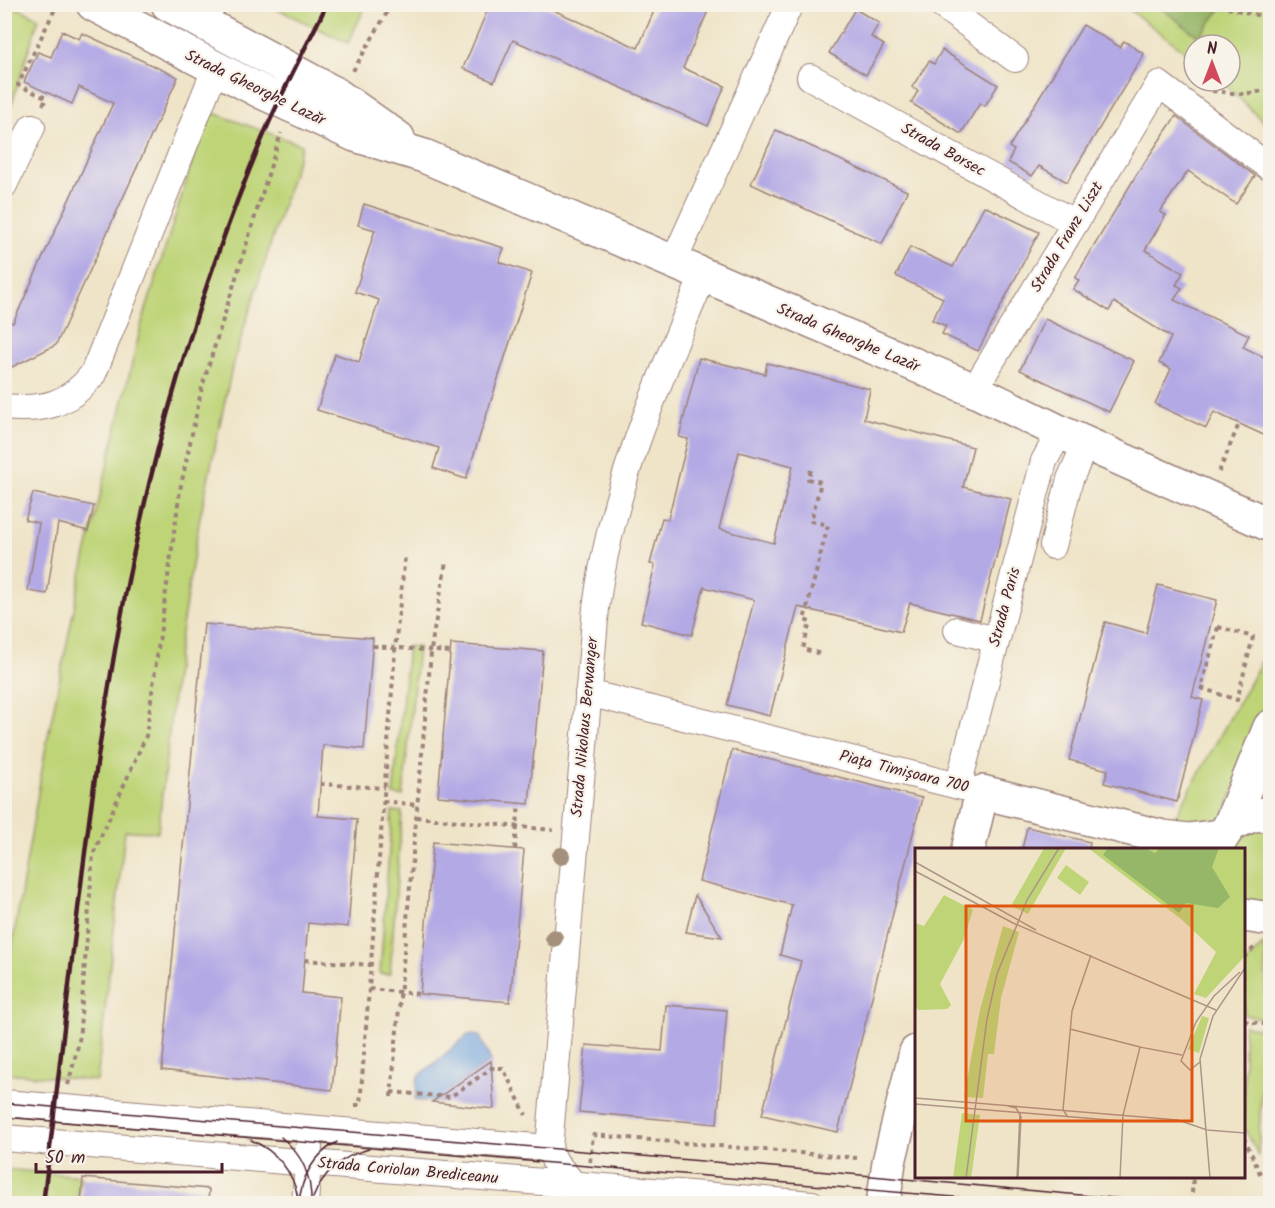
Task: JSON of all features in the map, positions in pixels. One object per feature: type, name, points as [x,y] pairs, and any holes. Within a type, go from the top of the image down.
[{"type":"main road","name":"Strada Gheorghe Lazăr","points":[[93,4],[215,69],[355,135],[424,156],[974,390],[1073,438],[1270,525]]},
{"type":"main road","name":"Strada Gheorghe Lazăr","points":[[186,9],[334,93],[424,156]]},
{"type":"main road","points":[[1222,837],[1270,727]]},
{"type":"main road","name":"Piața Timișoara 700","points":[[970,789],[1163,837],[1188,840],[1222,837],[1252,814],[1270,814]]},
{"type":"main road","name":"Strada Paris","points":[[968,848],[970,789]]},
{"type":"main road","points":[[1245,915],[1270,918]]},
{"type":"main road","points":[[883,1203],[890,1162],[915,1056]]},
{"type":"street","points":[[673,263],[790,4]]},
{"type":"street","points":[[939,4],[1015,58]]},
{"type":"street","points":[[176,49],[186,9]]},
{"type":"street","points":[[4,407],[45,406],[64,401],[80,391],[93,374],[215,69]]},
{"type":"street","name":"Strada Borsec","points":[[810,77],[1075,223]]},
{"type":"street","name":"Strada Franz Liszt","points":[[974,390],[1159,84],[1270,168]]},
{"type":"street","points":[[4,185],[32,127]]},
{"type":"street","name":"Strada Nikolaus Berwanger","points":[[549,1148],[599,588],[617,500],[637,437],[703,276]]},
{"type":"street","points":[[1053,546],[1070,479],[1073,438]]},
{"type":"street","name":"Strada Paris","points":[[970,789],[996,640],[1044,461],[1073,438]]},
{"type":"street","points":[[957,630],[996,640]]},
{"type":"street","name":"Piața Timișoara 700","points":[[588,693],[970,789]]},
{"type":"street","name":"Strada Coriolan Brediceanu","points":[[4,1103],[549,1148]]},
{"type":"street","points":[[304,1203],[310,1129]]},
{"type":"street","name":"Strada Coriolan Brediceanu","points":[[4,1138],[812,1203]]},
{"type":"street","points":[[549,1148],[555,1162],[585,1184]]},
{"type":"path","points":[[352,73],[392,4]]},
{"type":"path","points":[[1210,4],[1270,18]]},
{"type":"path","points":[[32,127],[46,98],[18,85],[56,9]]},
{"type":"path","points":[[1234,93],[1270,90]]},
{"type":"path","points":[[68,1087],[79,1042],[93,854],[146,736],[180,490],[202,387],[282,129]]},
{"type":"path","points":[[1218,472],[1239,424]]},
{"type":"path","points":[[811,470],[808,479],[821,482],[811,521],[828,525],[804,620],[810,622],[803,649],[821,654]]},
{"type":"path","points":[[360,1105],[384,788],[405,556]]},
{"type":"path","points":[[446,562],[432,642],[391,1094],[450,1097],[492,1068],[503,1068],[528,1121]]},
{"type":"path","points":[[1218,627],[1253,637],[1237,700],[1202,688],[1218,627]]},
{"type":"path","points":[[373,646],[450,652]]},
{"type":"path","points":[[320,784],[384,788]]},
{"type":"path","points":[[383,801],[417,805]]},
{"type":"path","points":[[515,849],[519,803]]},
{"type":"path","points":[[416,817],[557,831]]},
{"type":"path","points":[[305,960],[371,965]]},
{"type":"path","points":[[369,989],[420,994]]},
{"type":"path","points":[[1245,1021],[1270,1025]]},
{"type":"path","points":[[585,1184],[593,1135],[857,1158]]},
{"type":"path","points":[[1245,1139],[1262,1178]]},
{"type":"path","points":[[1192,1178],[1192,1193]]},
{"type":"green space","points":[[5,4],[39,18],[5,124]]},
{"type":"green space","points":[[366,4],[348,43],[269,5]]},
{"type":"green space","points":[[1123,5],[1270,5],[1270,128],[1234,93],[1242,93],[1242,33],[1182,33],[1182,49]]},
{"type":"green space","points":[[1157,5],[1224,5],[1202,33],[1194,33]]},
{"type":"green space","points":[[208,111],[302,145],[233,363],[200,517],[178,651],[158,832],[125,831],[97,1081],[5,1073],[5,988],[46,746],[79,584],[141,326]]},
{"type":"green space","points":[[408,646],[418,647],[403,796],[393,795]]},
{"type":"green space","points":[[1270,646],[1270,698],[1224,815],[1215,827],[1171,824]]},
{"type":"green space","points":[[392,811],[402,812],[390,974],[380,974]]},
{"type":"green space","points":[[1270,823],[1270,907],[1245,902],[1245,848],[1226,848],[1227,845]]},
{"type":"green space","points":[[1263,945],[1266,956],[1265,1019],[1245,1015],[1245,963]]},
{"type":"green space","points":[[1245,1026],[1265,1029],[1258,1155],[1245,1129]]},
{"type":"green space","points":[[4,1169],[81,1176],[77,1203],[5,1203]]},
{"type":"water","points":[[469,1034],[479,1035],[491,1061],[450,1089],[442,1103],[415,1100],[418,1077]]},
{"type":"building","points":[[490,4],[540,4],[638,48],[657,4],[711,4],[683,68],[725,86],[708,126],[513,40],[494,82],[463,68]]},
{"type":"building","points":[[855,9],[879,23],[871,37],[884,45],[866,75],[829,53]]},
{"type":"building","points":[[1083,25],[1120,47],[1124,41],[1144,54],[1067,182],[1039,166],[1032,176],[1008,162],[1014,150],[1009,147]]},
{"type":"building","points":[[62,31],[79,39],[82,33],[178,77],[56,345],[4,371],[4,319],[13,323],[113,103],[79,87],[72,104],[24,82],[38,52],[51,57]]},
{"type":"building","points":[[942,50],[998,85],[985,106],[980,103],[961,134],[911,103],[918,91],[912,87],[929,61],[934,64]]},
{"type":"building","points":[[1176,116],[1255,176],[1236,204],[1188,171],[1160,212],[1166,215],[1145,250],[1183,273],[1176,285],[1182,288],[1174,300],[1249,335],[1243,347],[1270,360],[1270,438],[1214,412],[1206,428],[1155,404],[1171,369],[1159,363],[1171,337],[1114,302],[1109,311],[1073,289],[1079,280],[1075,278],[1138,172]]},
{"type":"building","points":[[776,130],[907,191],[882,244],[751,184]]},
{"type":"building","points":[[364,204],[504,248],[499,262],[532,273],[466,479],[433,468],[439,448],[317,410],[335,354],[359,362],[379,300],[355,292],[375,230],[358,225]]},
{"type":"building","points":[[984,206],[1039,232],[978,351],[942,334],[946,326],[932,320],[943,298],[896,276],[910,247],[953,267]]},
{"type":"building","points":[[1045,319],[1134,361],[1109,412],[1020,370]]},
{"type":"building","points":[[699,358],[765,374],[767,363],[870,389],[864,419],[973,447],[963,487],[1011,499],[980,620],[910,603],[901,632],[798,607],[770,716],[727,705],[754,600],[704,587],[692,635],[641,622],[655,565],[650,564],[662,518],[668,519],[688,439],[679,437]],"holes":[[[739,452],[793,466],[774,543],[719,529]]]},
{"type":"building","points":[[33,493],[94,506],[88,531],[58,523],[47,594],[28,591],[39,523],[25,520]]},
{"type":"building","points":[[1158,585],[1217,600],[1192,697],[1203,700],[1177,802],[1104,783],[1108,770],[1069,760],[1105,622],[1146,633]]},
{"type":"building","points":[[204,624],[373,638],[364,749],[323,745],[318,816],[357,819],[348,927],[308,923],[302,993],[341,997],[332,1090],[162,1070]]},
{"type":"building","points":[[451,644],[543,651],[529,804],[438,796]]},
{"type":"building","points":[[732,750],[922,798],[838,1132],[762,1115],[801,961],[780,955],[792,905],[699,881]]},
{"type":"building","points":[[1027,827],[1090,842],[1089,848],[1022,848]]},
{"type":"building","points":[[433,842],[524,850],[510,1002],[420,994]]},
{"type":"building","points":[[695,895],[722,937],[686,932]]},
{"type":"building","points":[[666,1005],[727,1010],[717,1124],[579,1112],[586,1045],[662,1051]]},
{"type":"building","points":[[491,1061],[494,1109],[432,1102]]},
{"type":"building","points":[[83,1178],[209,1189],[208,1203],[81,1203]]},
{"type":"tram line","points":[[4,1103],[773,1167],[1179,1204]]},
{"type":"tram line","points":[[4,1117],[1037,1204]]},
{"type":"tram line","points":[[281,1137],[295,1151],[304,1167],[310,1185],[311,1204]]},
{"type":"tram line","points":[[251,1140],[268,1150],[282,1163],[292,1179],[298,1198]]},
{"type":"tram line","points":[[299,1204],[300,1194],[310,1168],[322,1153],[337,1142]]},
{"type":"tram line","points":[[313,1198],[322,1180],[335,1166],[350,1156],[369,1149]]},
{"type":"railway","points":[[43,1204],[80,893],[109,685],[150,480],[186,350],[227,228],[269,122],[327,4]]}]
